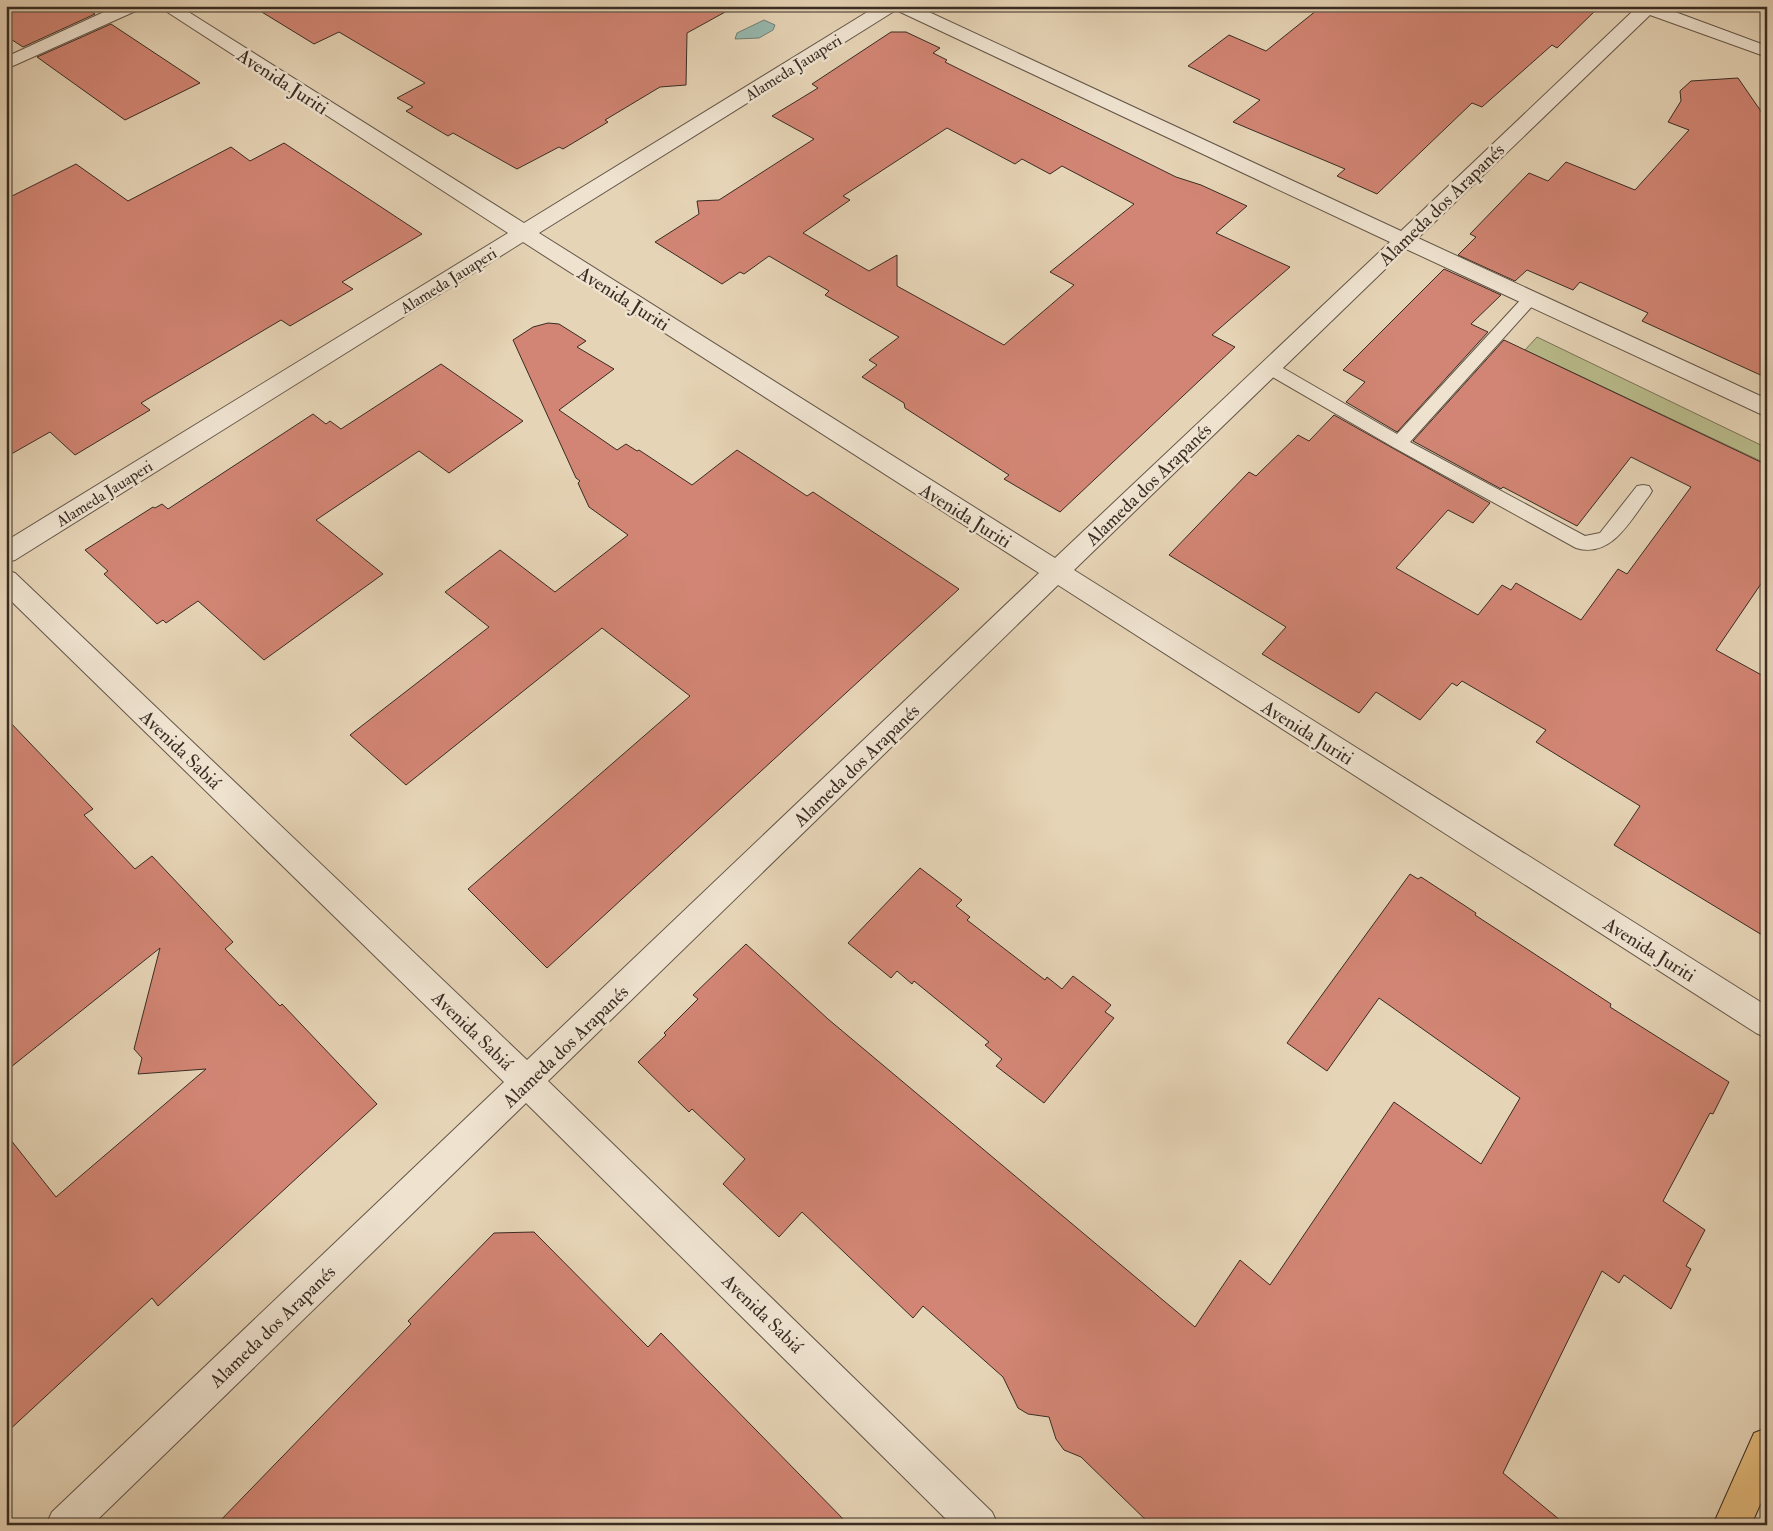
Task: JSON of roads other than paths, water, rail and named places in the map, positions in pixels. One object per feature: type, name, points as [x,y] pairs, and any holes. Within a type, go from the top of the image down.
[{"type":"main road","points":[[1732,1525],[1767,1446]]},
{"type":"street","points":[[6,64],[132,6]]},
{"type":"street","name":"Avenida Juriti","points":[[167,6],[522,234],[1767,1023]]},
{"type":"street","name":"Alameda Jauaperi","points":[[6,553],[890,6]]},
{"type":"street","points":[[901,6],[1767,409]]},
{"type":"street","points":[[1646,7],[1767,52]]},
{"type":"street","name":"Alameda dos Arapanés","points":[[65,1525],[1646,7]]},
{"type":"street","name":"Avenida Sabiá","points":[[6,580],[527,1082],[979,1525]]},
{"type":"lane","points":[[1399,443],[1530,299]]},
{"type":"lane","points":[[1270,368],[1399,443],[1582,543],[1595,543],[1606,538],[1643,491]]},
{"type":"water","points":[[764,20],[775,25],[773,30],[759,38],[735,39],[737,33]]}]
